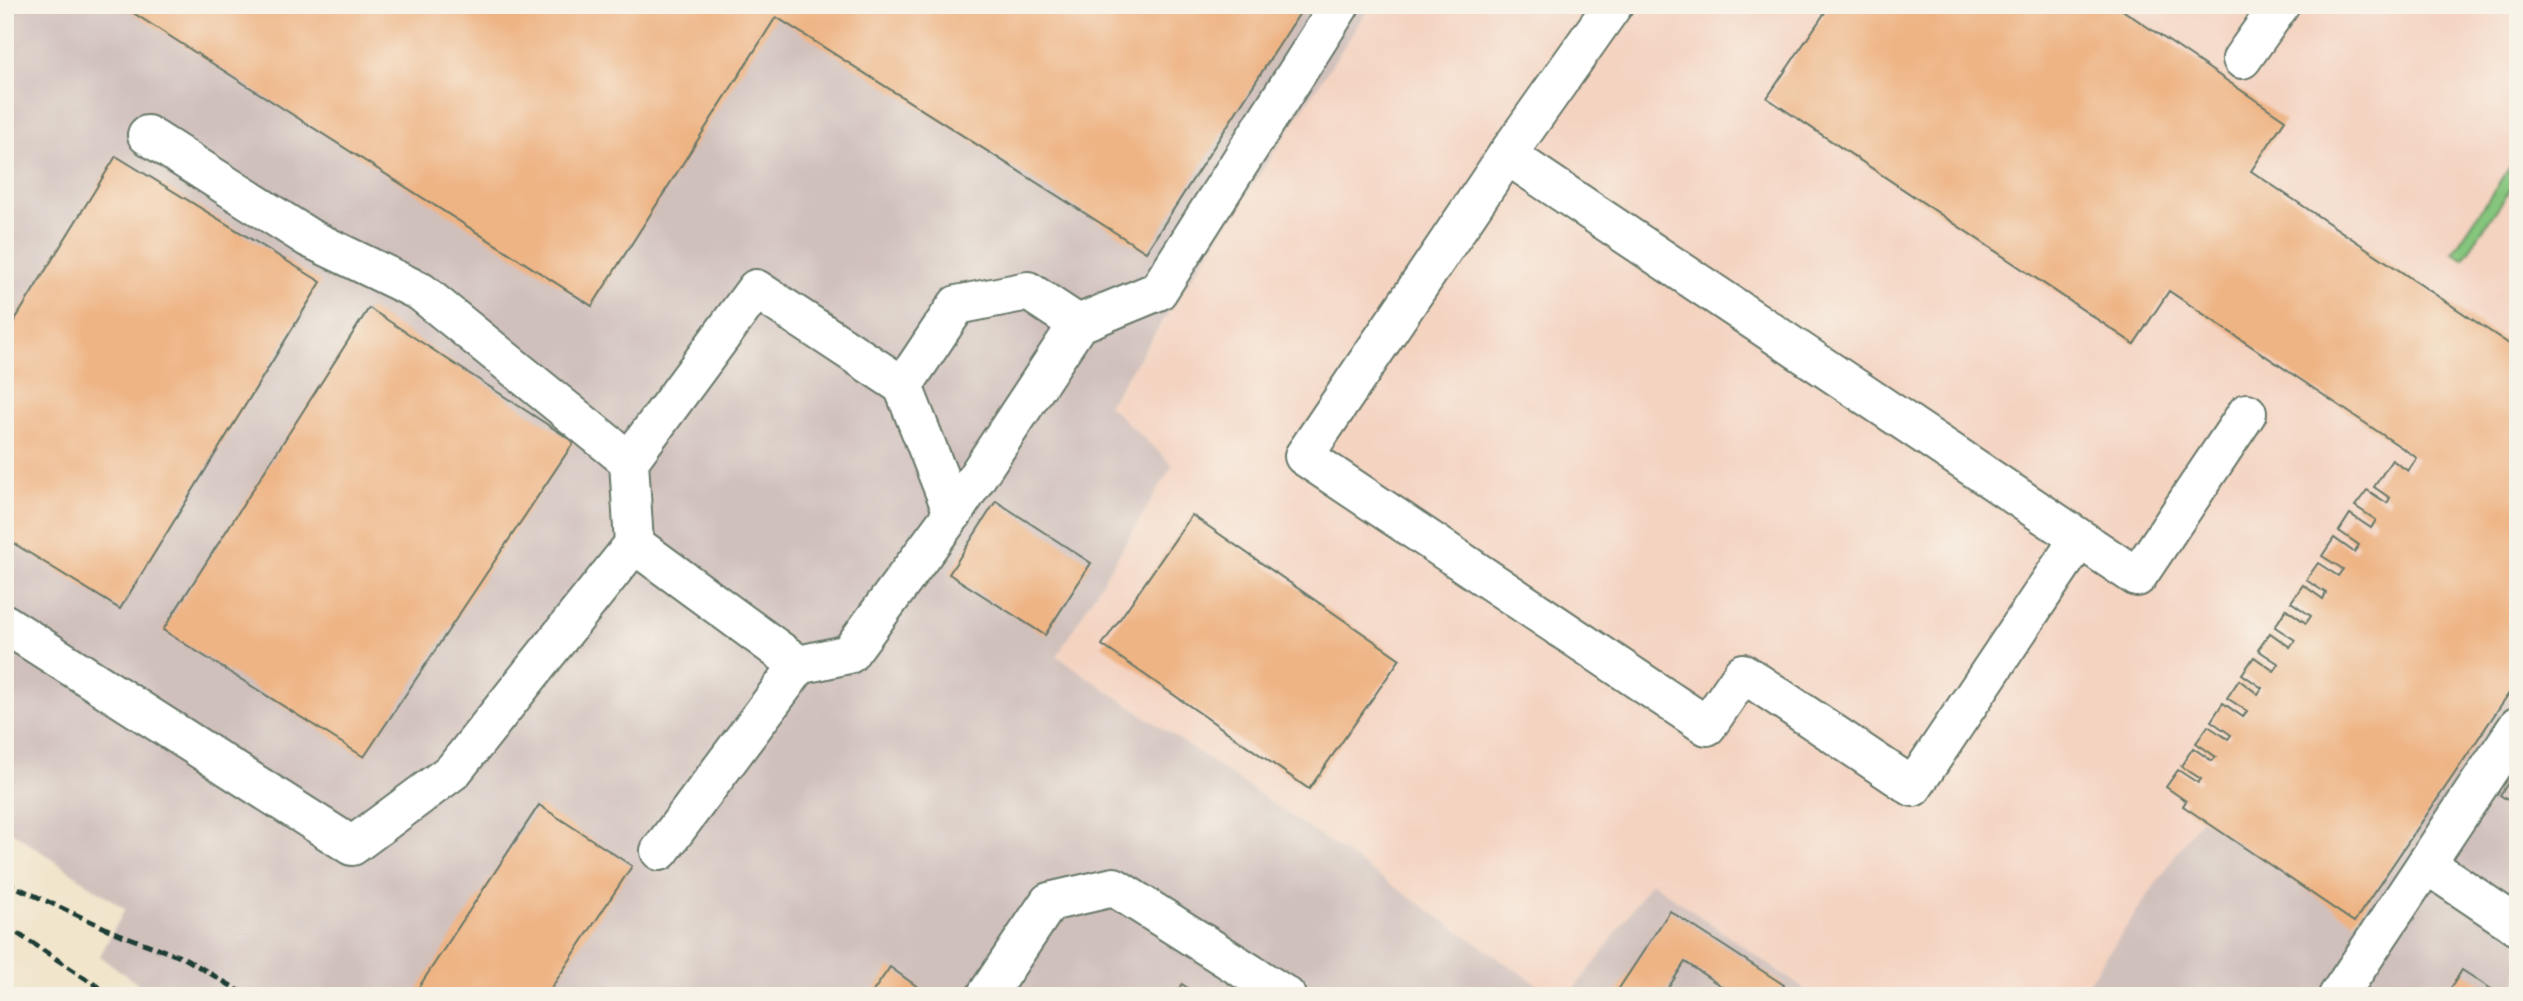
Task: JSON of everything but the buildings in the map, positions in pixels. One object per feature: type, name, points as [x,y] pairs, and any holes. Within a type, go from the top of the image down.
[{"type":"lane","points":[[660,851],[799,665],[849,654],[953,513],[1078,324],[1158,291],[1340,5]]},
{"type":"lane","points":[[1613,5],[1507,155],[1304,456],[1707,726],[1743,673],[1913,787],[2079,539]]},
{"type":"lane","points":[[2242,58],[2280,5]]},
{"type":"lane","points":[[148,135],[309,238],[421,292],[629,461]]},
{"type":"lane","points":[[1507,155],[2137,577],[2247,413]]},
{"type":"lane","points":[[5,624],[352,846],[453,771],[634,544],[629,461],[756,289],[903,386],[953,513]]},
{"type":"lane","points":[[903,386],[957,305],[1028,291],[1078,324]]},
{"type":"lane","points":[[634,544],[799,665]]},
{"type":"lane","points":[[2337,996],[2518,726]]},
{"type":"lane","points":[[2426,864],[2518,926]]},
{"type":"lane","points":[[986,996],[1049,902],[1114,887],[1286,996]]},
{"type":"shaded area","points":[[5,5],[1371,5],[1108,405],[1173,465],[1057,656],[1554,996],[154,996],[100,956],[125,909],[5,827]]},
{"type":"shaded area","points":[[1371,5],[2518,5],[2518,680],[2354,922],[2201,819],[2079,996],[1814,996],[1651,882],[1598,959],[1568,996],[1554,996],[1057,656],[1173,465],[1108,406]]},
{"type":"shaded area","points":[[2518,680],[2518,996],[2079,996],[2201,818],[2355,922]]},
{"type":"shaded area","points":[[1651,882],[1814,996],[1568,996],[1598,959]]},
{"type":"green space","points":[[2518,155],[2518,178],[2463,259],[2453,252]]},
{"type":"railway","points":[[5,882],[114,932],[186,959],[248,996]]},
{"type":"railway","points":[[5,925],[112,996]]}]
